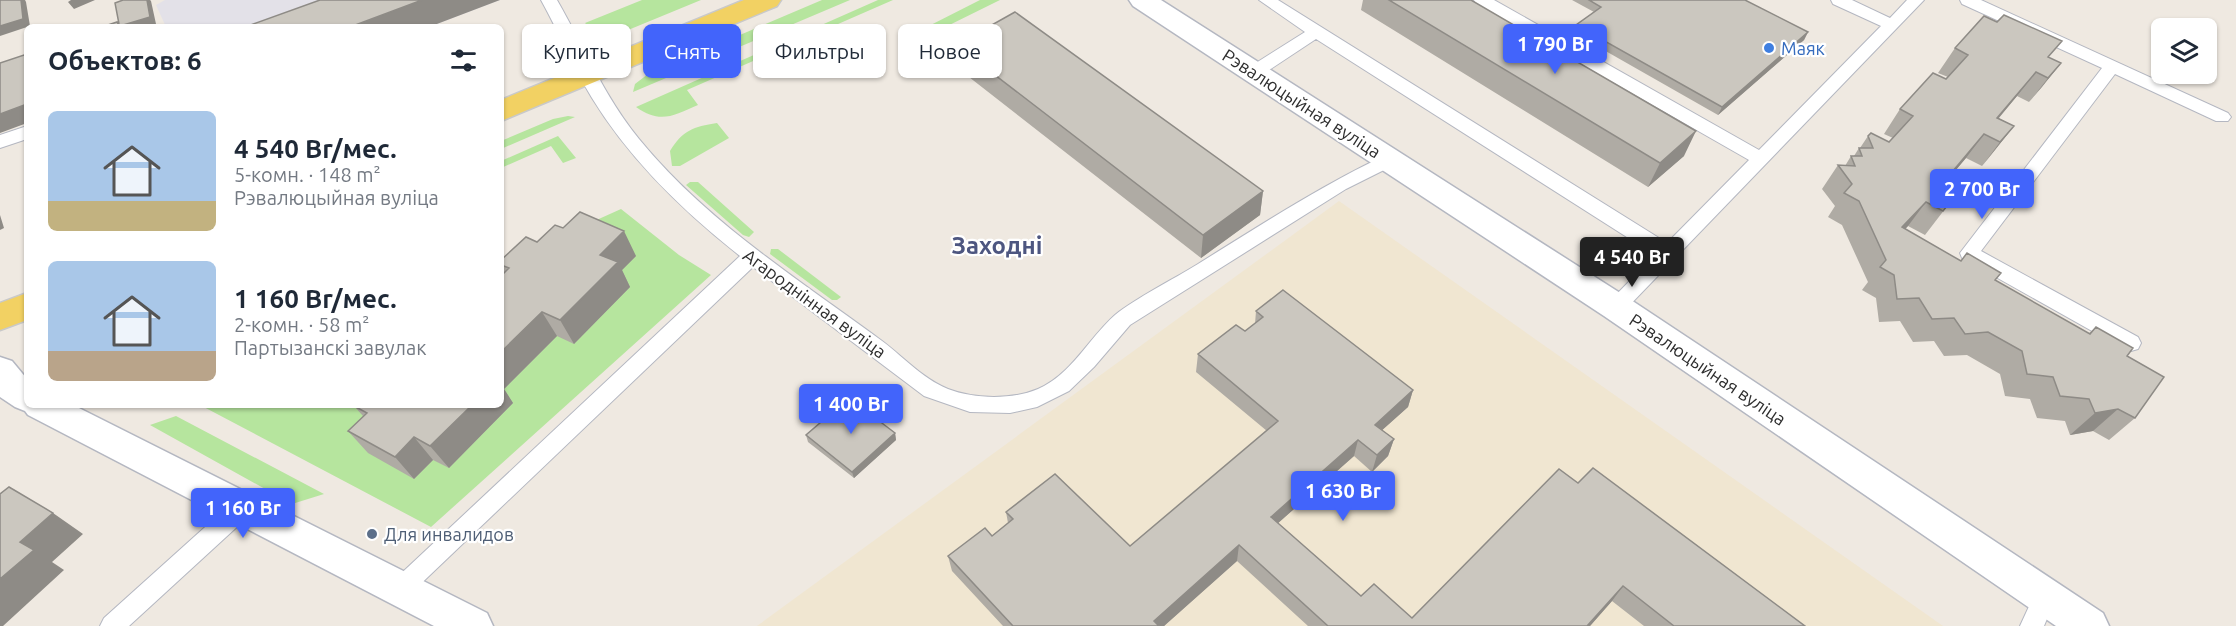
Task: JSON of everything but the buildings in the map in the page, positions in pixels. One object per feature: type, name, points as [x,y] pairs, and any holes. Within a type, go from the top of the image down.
[{"type":"main road","points":[[631,57],[768,0]]},
{"type":"main road","points":[[504,110],[581,78]]},
{"type":"main road","points":[[0,318],[24,307]]},
{"type":"street","name":"Рэвалюцыйная вуліца","points":[[1142,0],[1616,307],[2039,611],[2089,626]]},
{"type":"street","points":[[0,371],[13,388],[24,395]]},
{"type":"street","points":[[46,408],[473,626]]},
{"type":"lane","name":"Агароднінная вуліца","points":[[549,0],[561,24]]},
{"type":"lane","points":[[1267,0],[1669,254]]},
{"type":"lane","points":[[1482,0],[1761,159]]},
{"type":"lane","points":[[1839,0],[1892,25]]},
{"type":"lane","points":[[1616,307],[1916,0]]},
{"type":"lane","points":[[1968,0],[2222,117]]},
{"type":"lane","points":[[1254,72],[1316,32]]},
{"type":"lane","points":[[2112,67],[1969,254],[2131,343]]},
{"type":"lane","name":"Агароднінная вуліца","points":[[590,78],[607,110],[664,180],[751,257],[931,390],[975,405],[1012,404],[1053,393],[1074,377],[1096,348],[1122,320],[1340,184],[1390,160]]},
{"type":"lane","points":[[0,142],[24,133]]},
{"type":"lane","points":[[400,589],[751,257]]},
{"type":"lane","points":[[112,626],[242,508]]},
{"type":"shaded area","points":[[165,0],[500,0],[437,24],[165,24],[156,5]]},
{"type":"shaded area","points":[[1339,201],[1943,626],[757,626]]},
{"type":"green space","points":[[642,0],[701,0],[631,29],[631,24],[585,23]]},
{"type":"green space","points":[[822,0],[850,0],[793,24],[766,24]]},
{"type":"green space","points":[[878,0],[893,0],[838,24],[824,24]]},
{"type":"green space","points":[[980,0],[1000,0],[951,24],[933,24]]},
{"type":"green space","points":[[753,29],[753,41],[741,46],[741,34]]},
{"type":"green space","points":[[753,55],[753,61],[741,66],[741,61]]},
{"type":"green space","points":[[643,78],[666,78],[633,92],[635,84]]},
{"type":"green space","points":[[702,78],[714,78],[687,90],[698,105],[674,115],[660,117],[636,107]]},
{"type":"green space","points":[[575,117],[504,148],[504,140],[553,119]]},
{"type":"green space","points":[[717,123],[729,138],[680,166],[672,166],[670,151],[679,138],[695,128]]},
{"type":"green space","points":[[558,136],[576,158],[563,163],[551,146],[504,167],[504,160]]},
{"type":"green space","points":[[690,182],[698,182],[754,232],[749,237],[743,235],[686,185]]},
{"type":"green space","points":[[621,209],[679,255],[711,275],[431,527],[206,408],[504,408],[504,262]]},
{"type":"green space","points":[[771,249],[778,249],[841,297],[832,300],[770,254]]},
{"type":"green space","points":[[176,416],[324,494],[292,504],[150,425]]},
{"type":"place","name":"Маяк","points":[[1769,48]]},
{"type":"place","name":"Для инвалидов","points":[[372,534]]},
{"type":"district","name":"Заходні","points":[[997,245]]}]
